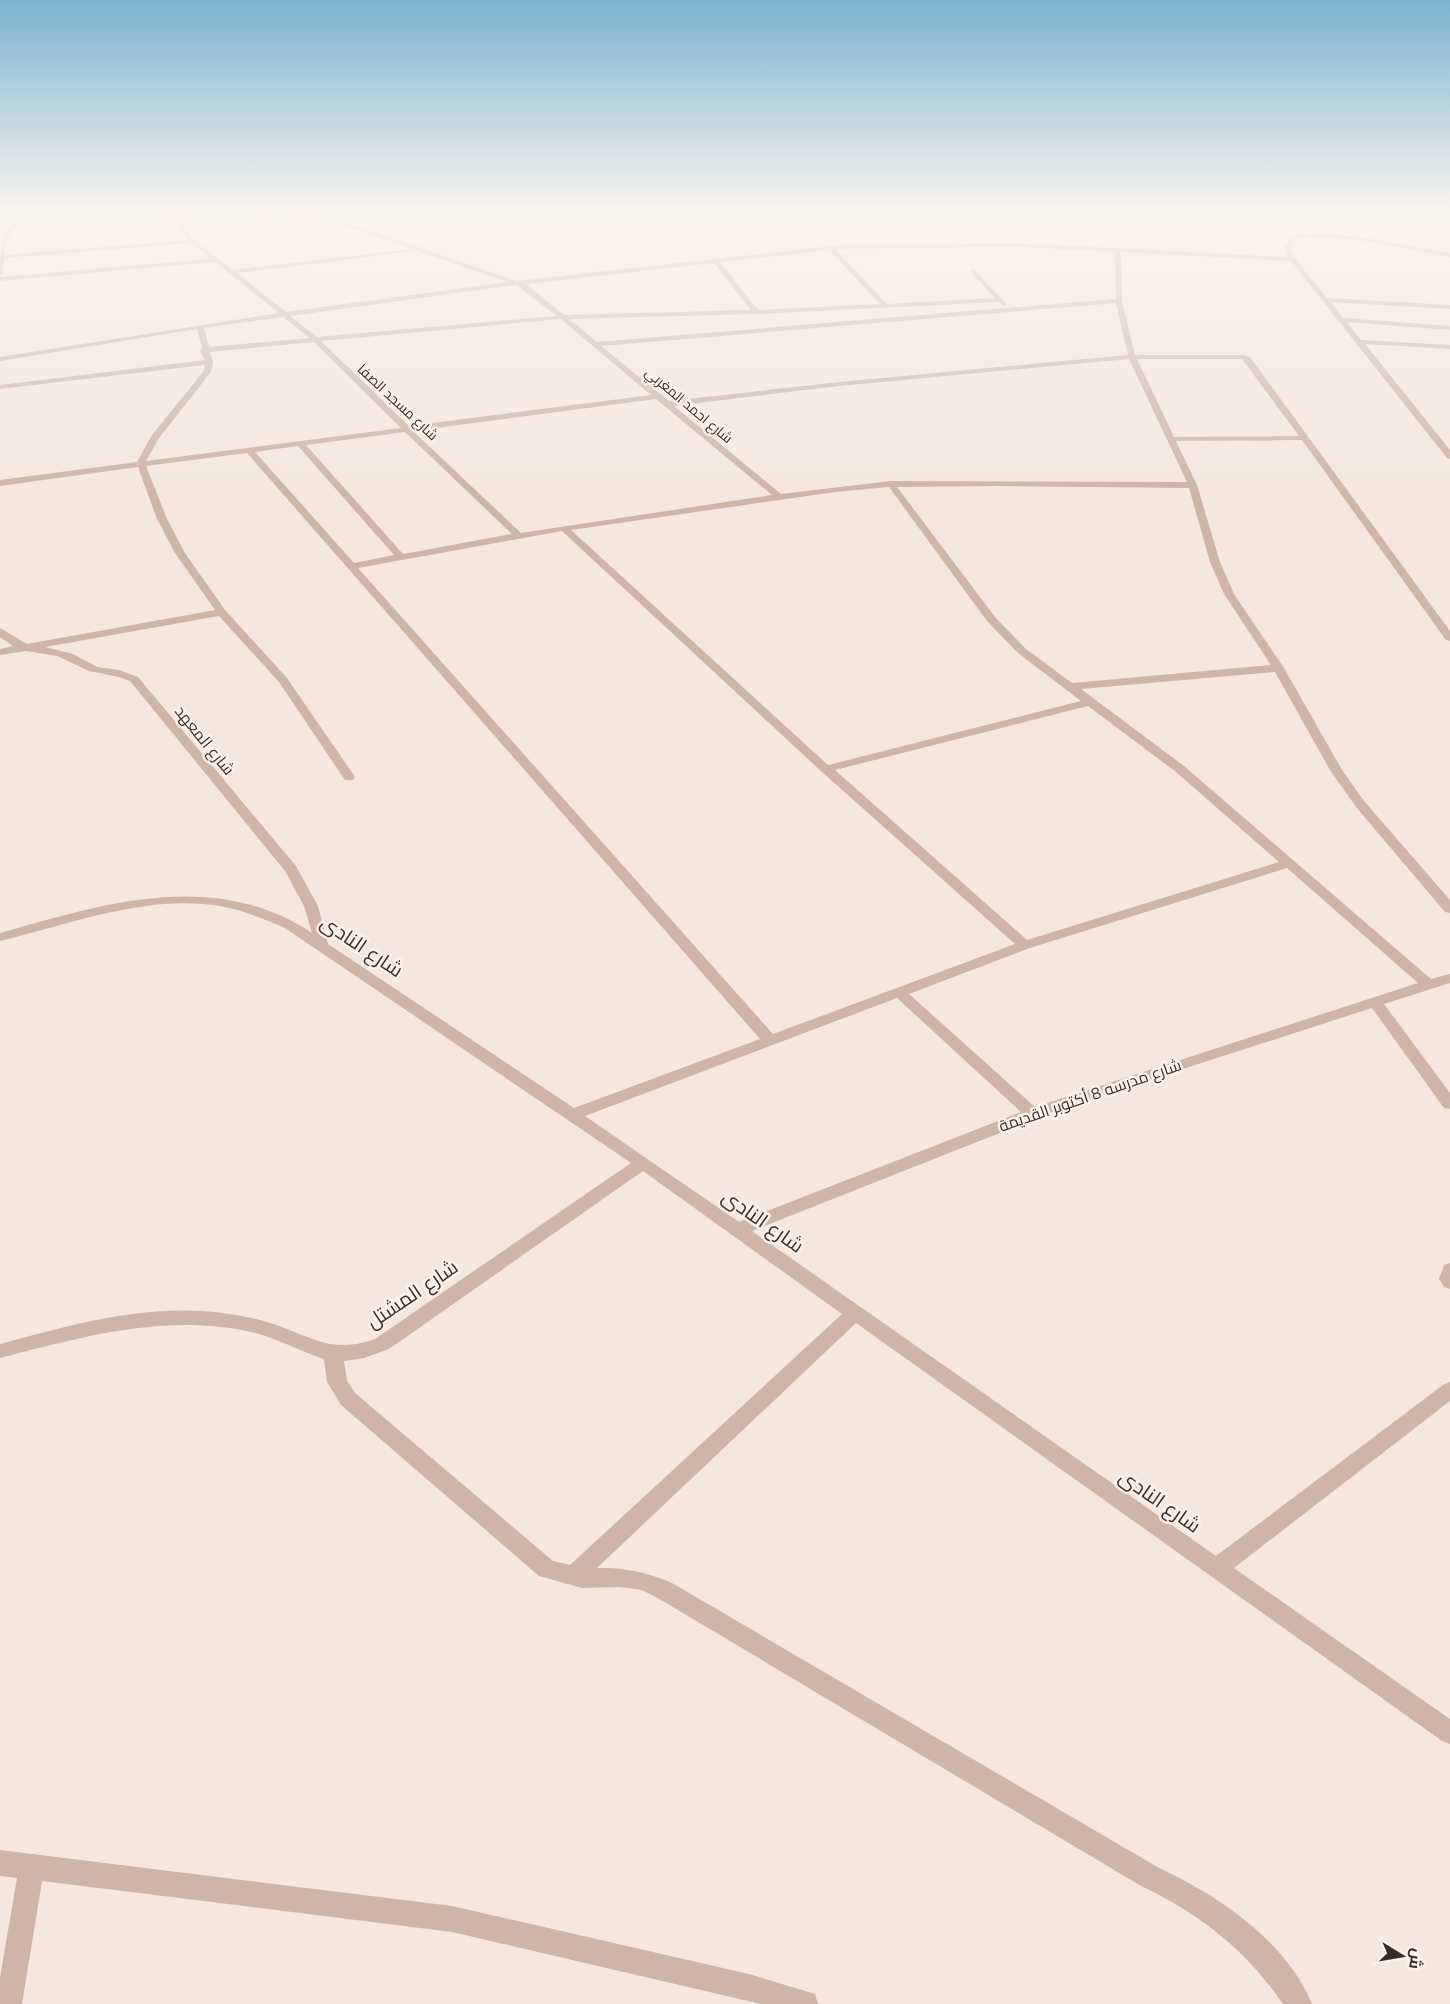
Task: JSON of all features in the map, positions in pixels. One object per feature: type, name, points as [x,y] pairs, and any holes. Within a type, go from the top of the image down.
[{"type":"street","name":"شارع مسجد الصفا","points":[[273,306],[315,339],[519,536]]},
{"type":"street","points":[[0,359],[200,326],[346,306]]},
{"type":"street","name":"شارع احمد المغربي","points":[[549,306],[778,496]]},
{"type":"street","points":[[751,306],[756,312]]},
{"type":"street","points":[[204,351],[563,317],[756,312],[875,306]]},
{"type":"street","points":[[1006,306],[1010,309]]},
{"type":"street","points":[[595,344],[1057,306]]},
{"type":"street","points":[[1120,306],[1132,357],[1193,485],[1215,562],[1229,594],[1278,668],[1336,770],[1360,804],[1450,909]]},
{"type":"street","points":[[1330,306],[1450,456]]},
{"type":"street","points":[[1424,306],[1450,307]]},
{"type":"street","points":[[1341,320],[1450,328]]},
{"type":"street","points":[[200,326],[204,351],[209,362],[207,372],[155,437],[141,464],[162,519],[180,553],[221,612],[283,680],[349,777]]},
{"type":"street","points":[[1358,342],[1450,347]]},
{"type":"street","points":[[667,404],[839,384],[1132,357],[1230,355],[1247,359],[1450,638]]},
{"type":"street","points":[[0,387],[209,362]]},
{"type":"street","points":[[0,483],[658,396]]},
{"type":"street","points":[[1172,439],[1304,438]]},
{"type":"street","points":[[301,444],[401,557]]},
{"type":"street","points":[[249,450],[771,1042]]},
{"type":"street","points":[[352,566],[564,528],[778,496],[891,484],[1193,485]]},
{"type":"street","points":[[891,484],[991,618],[1022,651],[1180,770],[1429,984]]},
{"type":"street","points":[[564,528],[826,769],[1025,945]]},
{"type":"street","points":[[0,652],[221,612]]},
{"type":"street","name":"شارع المعهد","points":[[0,631],[23,648],[62,654],[90,668],[120,673],[134,679],[291,869],[308,897],[318,920],[321,946]]},
{"type":"street","points":[[1069,687],[1278,668]]},
{"type":"street","points":[[826,769],[1090,702]]},
{"type":"street","points":[[573,1115],[1025,945],[1290,863]]},
{"type":"street","name":"شارع النادى","points":[[0,937],[124,905],[149,901],[198,899],[242,905],[272,915],[643,1163],[1450,1733]]},
{"type":"street","name":"شارع مدرسه 8 أكتوبر القديمة","points":[[737,1230],[1032,1113],[1450,978]]},
{"type":"street","points":[[900,993],[1032,1113]]},
{"type":"street","points":[[1375,1002],[1450,1104]]},
{"type":"street","name":"شارع المشتل","points":[[0,1351],[120,1322],[196,1318],[267,1329],[297,1339],[320,1352],[350,1354],[382,1344],[643,1163]]},
{"type":"street","points":[[1450,1270],[1448,1279],[1450,1282]]},
{"type":"street","points":[[574,1576],[855,1313]]},
{"type":"street","points":[[333,1354],[333,1368],[337,1382],[348,1399],[547,1569],[574,1576],[620,1577],[644,1581],[664,1590],[1150,1877],[1183,1891],[1215,1910],[1244,1935],[1278,1972],[1299,2004]]},
{"type":"street","points":[[1217,1568],[1450,1390]]},
{"type":"street","points":[[0,1863],[452,1919],[749,1987],[805,2004]]},
{"type":"street","points":[[9,2004],[32,1867]]}]
